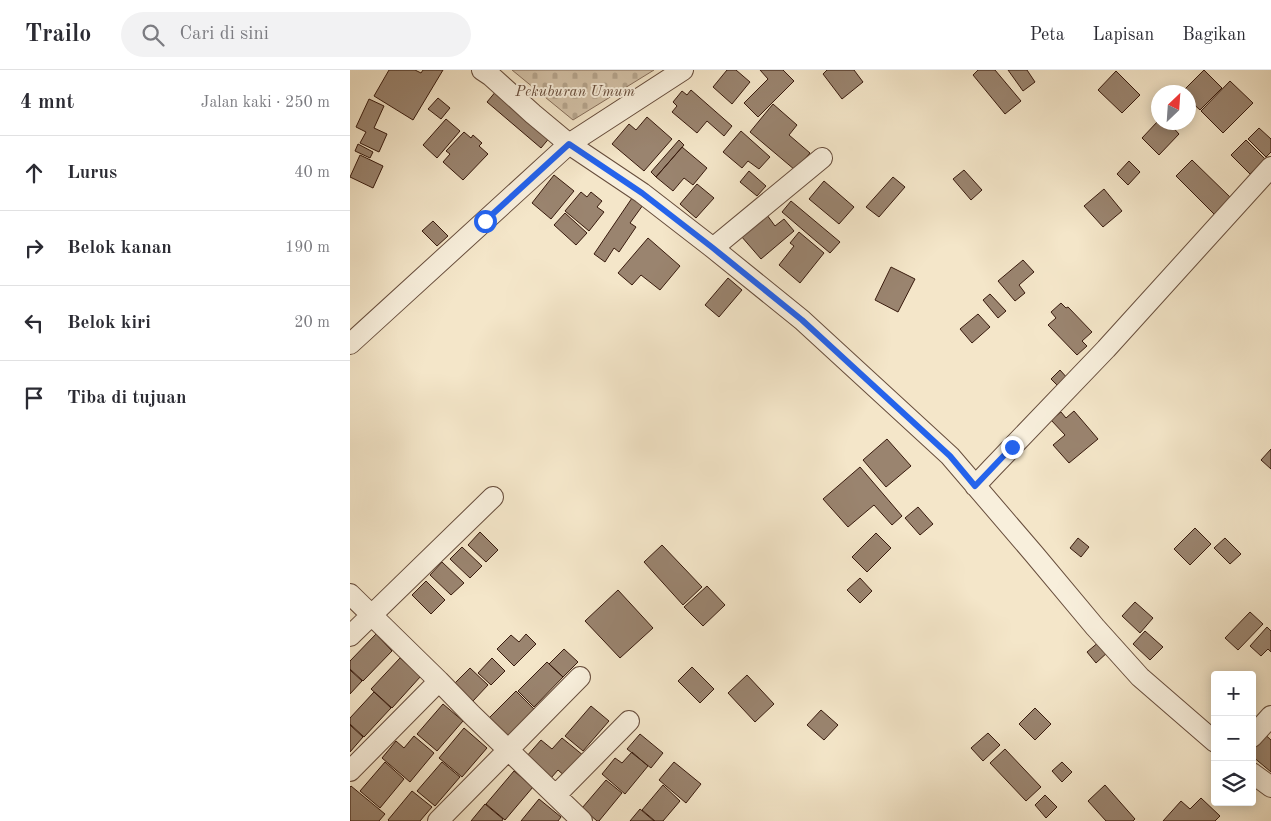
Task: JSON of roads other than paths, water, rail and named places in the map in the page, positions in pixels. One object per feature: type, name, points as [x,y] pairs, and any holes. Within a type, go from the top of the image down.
[{"type":"street","points":[[350,344],[569,144],[682,70]]},
{"type":"street","points":[[490,72],[533,114],[569,144],[642,193],[802,320],[950,456],[1095,628],[1140,678],[1211,739]]},
{"type":"street","points":[[713,248],[822,158]]},
{"type":"street","points":[[975,486],[1106,349],[1271,167]]},
{"type":"street","points":[[350,636],[493,497]]},
{"type":"street","points":[[350,594],[582,821]]},
{"type":"street","points":[[438,821],[580,677]]},
{"type":"street","points":[[350,771],[439,681]]},
{"type":"street","points":[[1256,733],[1271,716]]},
{"type":"street","points":[[556,795],[629,721]]},
{"type":"street","points":[[1256,775],[1271,787]]},
{"type":"park label","name":"Pekuburan Umum","points":[[575,92]]}]
